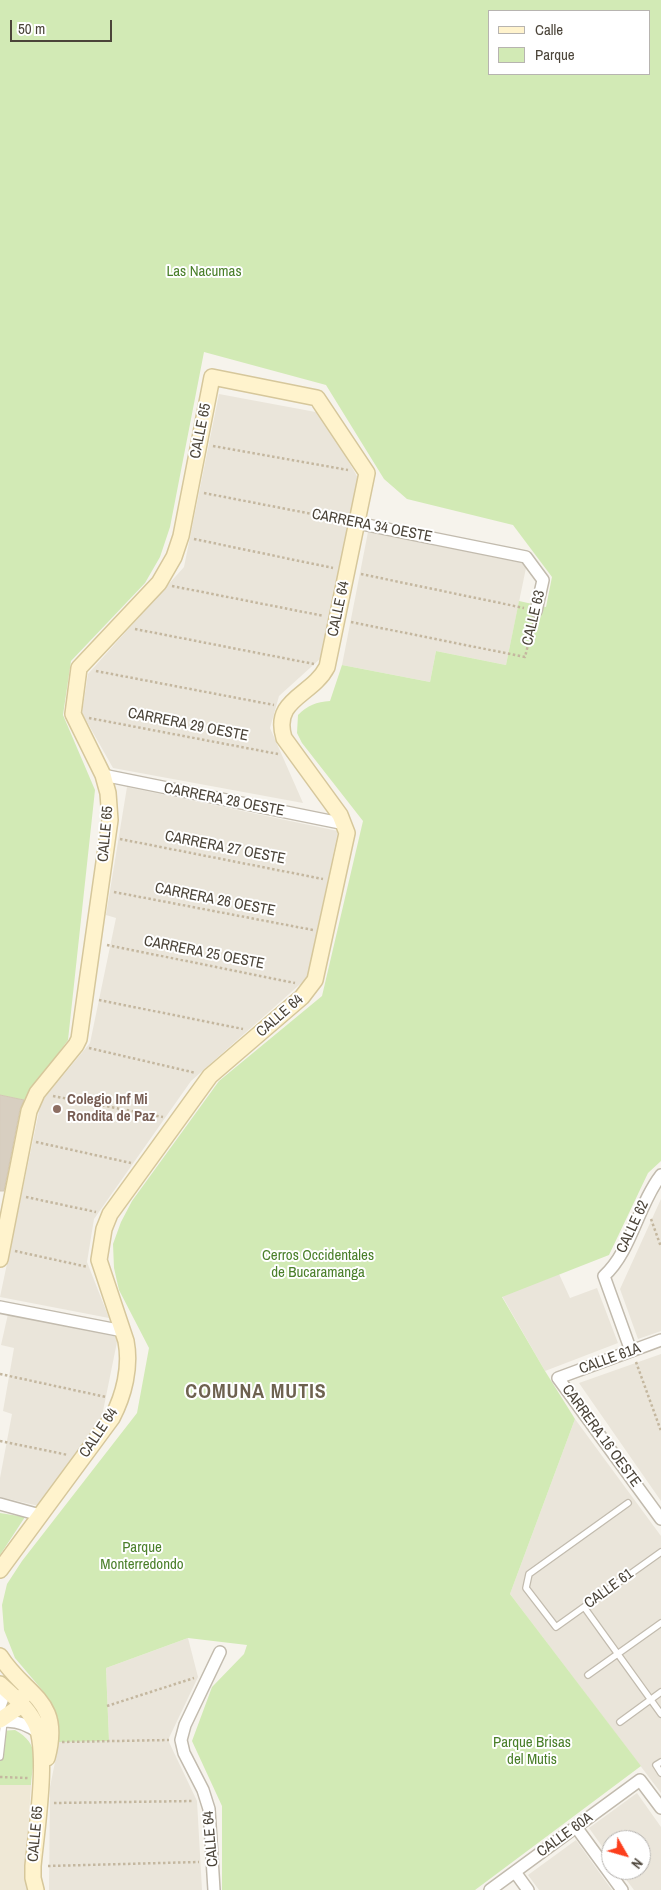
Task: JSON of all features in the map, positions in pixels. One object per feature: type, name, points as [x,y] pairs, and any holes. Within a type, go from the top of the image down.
[{"type":"street","name":"CALLE 65","points":[[79,668],[159,583],[174,557],[181,536],[212,377],[317,398],[368,473]]},
{"type":"street","name":"CALLE 64","points":[[287,708],[298,696],[317,682],[327,667],[368,473]]},
{"type":"street","name":"CARRERA 34 OESTE","points":[[357,523],[526,557],[543,580]]},
{"type":"street","name":"CALLE 63","points":[[536,611],[543,580]]},
{"type":"street","points":[[73,714],[79,668]]},
{"type":"street","points":[[287,708],[282,720],[284,738],[334,805],[345,824]]},
{"type":"street","name":"CALLE 65","points":[[1,1253],[29,1111],[37,1092],[76,1045],[81,1030],[108,837],[110,810],[108,793],[103,776],[73,714]]},
{"type":"street","name":"CARRERA 28 OESTE","points":[[103,776],[345,824]]},
{"type":"street","name":"CALLE 64","points":[[0,1570],[112,1418],[120,1400],[128,1366],[128,1355],[99,1260],[104,1229],[110,1214],[210,1076],[302,997],[315,980],[346,841],[347,832],[345,824]]},
{"type":"street","name":"CALLE 62","points":[[632,1351],[604,1276],[618,1259],[645,1201],[661,1176]]},
{"type":"street","points":[[0,1306],[122,1331]]},
{"type":"street","name":"CALLE 61A","points":[[558,1378],[661,1340]]},
{"type":"street","name":"CARRERA 16 OESTE","points":[[558,1378],[661,1519]]},
{"type":"street","points":[[0,1504],[40,1515]]},
{"type":"street","points":[[181,1740],[185,1725],[220,1652]]},
{"type":"street","name":"CALLE 65","points":[[0,1656],[42,1702],[48,1712],[51,1726],[44,1738],[42,1755],[42,1779],[33,1866],[36,1890]]},
{"type":"street","points":[[1,1721],[20,1704],[25,1692],[23,1683]]},
{"type":"street","name":"CALLE 65","points":[[3,1687],[33,1719],[44,1738]]},
{"type":"street","points":[[0,1706],[3,1687]]},
{"type":"street","points":[[1,1721],[20,1722],[44,1738]]},
{"type":"street","name":"CALLE 64","points":[[181,1740],[184,1752],[208,1801],[214,1861],[214,1890]]},
{"type":"street","name":"CALLE 60A","points":[[490,1890],[640,1780],[661,1808]]},
{"type":"street","points":[[576,1827],[622,1890]]},
{"type":"street","points":[[515,1872],[528,1890]]},
{"type":"lane","name":"CALLE 61","points":[[628,1503],[529,1574],[526,1588],[556,1627],[661,1552]]},
{"type":"lane","points":[[584,1607],[661,1714]]},
{"type":"lane","points":[[588,1675],[661,1623]]},
{"type":"lane","points":[[620,1722],[661,1692]]},
{"type":"lane","points":[[0,1757],[1,1721]]},
{"type":"lane","points":[[661,1762],[656,1765],[661,1772]]},
{"type":"path","points":[[199,443],[368,473]]},
{"type":"path","name":"CARRERA 34 OESTE","points":[[190,490],[357,523]]},
{"type":"path","name":"CALLE 63","points":[[525,657],[536,611]]},
{"type":"path","points":[[119,626],[327,667]]},
{"type":"path","points":[[79,668],[287,708]]},
{"type":"path","name":"CARRERA 29 OESTE","points":[[73,714],[299,758]]},
{"type":"path","name":"CARRERA 27 OESTE","points":[[108,837],[337,882]]},
{"type":"path","name":"CARRERA 26 OESTE","points":[[100,889],[326,933]]},
{"type":"path","name":"CARRERA 25 OESTE","points":[[93,942],[311,986]]},
{"type":"path","points":[[85,997],[261,1032]]},
{"type":"path","points":[[76,1045],[210,1076]]},
{"type":"path","points":[[37,1092],[178,1120]]},
{"type":"path","points":[[23,1139],[145,1166]]},
{"type":"path","points":[[13,1194],[110,1214]]},
{"type":"path","points":[[645,1201],[661,1248]]},
{"type":"path","points":[[1,1253],[102,1270]]},
{"type":"path","points":[[632,1351],[661,1431]]},
{"type":"path","points":[[0,1374],[120,1400]]},
{"type":"path","points":[[0,1441],[82,1458]]},
{"type":"path","points":[[108,1706],[210,1673]]},
{"type":"path","points":[[44,1738],[181,1740]]},
{"type":"path","points":[[0,1777],[42,1779]]},
{"type":"path","points":[[38,1804],[208,1801]]},
{"type":"path","points":[[33,1866],[214,1861]]},
{"type":"shaded area","points":[[219,394],[321,413],[358,478],[321,658],[279,696],[270,728],[303,803],[113,768],[82,713],[88,674],[184,567]]},
{"type":"shaded area","points":[[368,532],[527,563],[506,665],[436,651],[430,682],[342,665]]},
{"type":"shaded area","points":[[127,787],[338,831],[307,978],[191,1081],[94,1219],[87,1262],[109,1318],[0,1297],[41,1102],[90,1043],[116,918],[106,915]]},
{"type":"shaded area","points":[[661,1199],[661,1331],[638,1339],[620,1289]]},
{"type":"shaded area","points":[[559,1274],[570,1298],[597,1288],[618,1343],[545,1371],[502,1296]]},
{"type":"shaded area","points":[[8,1314],[118,1337],[101,1421],[39,1506],[0,1497],[0,1478],[12,1414],[3,1411],[14,1348],[1,1345]]},
{"type":"shaded area","points":[[661,1354],[661,1501],[579,1383]]},
{"type":"shaded area","points":[[575,1419],[661,1536],[661,1793],[510,1594]]},
{"type":"shaded area","points":[[188,1638],[198,1677],[168,1740],[197,1801],[202,1890],[49,1890],[50,1787],[59,1742],[109,1741],[106,1668]]},
{"type":"shaded area","points":[[0,1785],[31,1785],[25,1878],[28,1890],[0,1890]]},
{"type":"shaded area","points":[[637,1793],[661,1827],[661,1890],[634,1890],[626,1880],[651,1880],[651,1830],[601,1830],[601,1845],[589,1828]]},
{"type":"shaded area","points":[[576,1840],[601,1875],[601,1880],[605,1880],[612,1890],[539,1890],[528,1875]]},
{"type":"green space","name":"Cerros Occidentales de Bucaramanga","points":[[0,0],[661,0],[661,1161],[648,1173],[609,1255],[502,1297],[575,1419],[510,1594],[641,1766],[475,1890],[222,1890],[222,1806],[192,1741],[212,1687],[244,1654],[247,1645],[188,1638],[106,1668],[109,1741],[59,1742],[51,1705],[43,1691],[15,1658],[4,1630],[2,1605],[7,1584],[22,1561],[137,1413],[149,1348],[119,1290],[114,1268],[113,1244],[121,1222],[132,1201],[219,1081],[322,996],[363,821],[302,743],[297,733],[298,715],[312,705],[330,701],[342,665],[430,682],[436,651],[506,665],[519,601],[546,607],[552,577],[513,525],[407,499],[384,479],[326,385],[204,352],[170,527],[160,557],[145,583],[71,661],[63,715],[95,790],[68,1040],[24,1100],[0,1095]]},
{"type":"green space","points":[[0,1513],[25,1517],[0,1555]]},
{"type":"green space","points":[[15,1730],[29,1741],[34,1753],[31,1785],[0,1785],[0,1731]]},
{"type":"building","points":[[0,1095],[24,1100],[20,1109],[4,1191],[0,1191]]},
{"type":"place","name":"Colegio Inf Mi Rondita de Paz","points":[[57,1109]]},
{"type":"district","name":"COMUNA MUTIS","points":[[256,1393]]},
{"type":"park label","name":"Las Nacumas","points":[[204,272]]},
{"type":"park label","name":"Parque Monterredondo","points":[[142,1556]]},
{"type":"park label","name":"Parque Brisas del Mutis","points":[[532,1752]]}]
